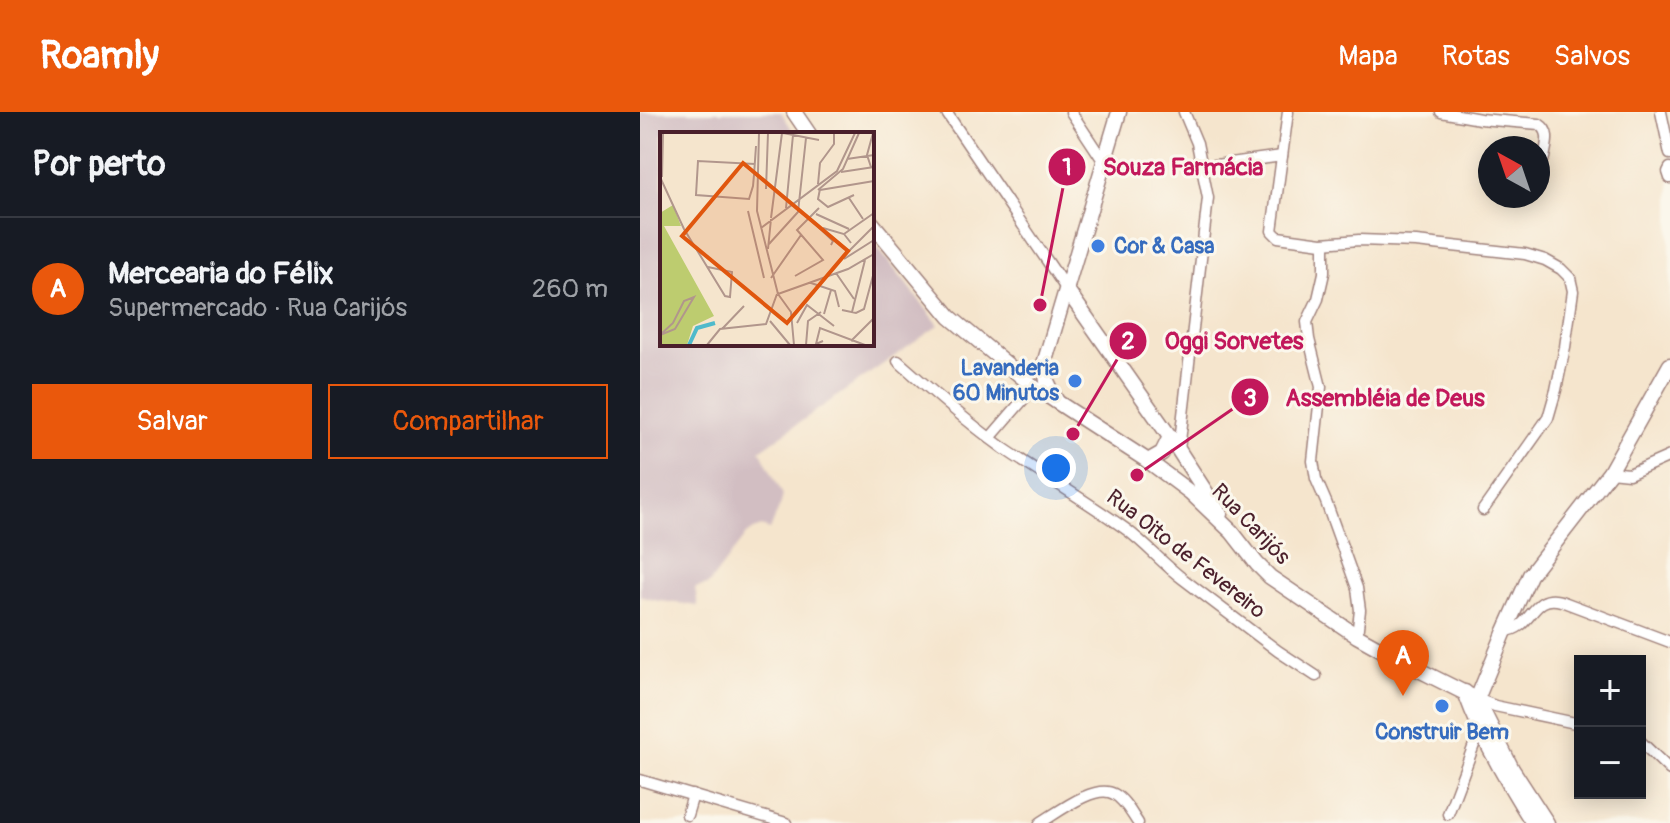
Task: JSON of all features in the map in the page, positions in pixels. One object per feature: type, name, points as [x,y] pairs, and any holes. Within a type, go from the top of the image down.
[{"type":"main road","points":[[794,112],[808,132]]},
{"type":"main road","points":[[1057,402],[1047,381],[1044,364],[1119,112]]},
{"type":"main road","name":"Rua Carijós","points":[[874,225],[950,317],[1034,387],[1148,461],[1191,493],[1232,532],[1270,577],[1357,636],[1471,696]]},
{"type":"main road","points":[[1067,290],[1179,450],[1232,532]]},
{"type":"main road","points":[[1007,366],[1029,370],[1044,364]]},
{"type":"main road","points":[[1533,823],[1502,775],[1480,729],[1471,696],[1530,575],[1610,472],[1670,365]]},
{"type":"main road","points":[[1148,461],[1162,453],[1170,437]]},
{"type":"main road","points":[[1471,696],[1547,823]]},
{"type":"street","points":[[946,112],[1067,290]]},
{"type":"street","points":[[1071,112],[1104,162]]},
{"type":"street","points":[[1179,450],[1208,198],[1194,134],[1184,112]]},
{"type":"street","points":[[1288,112],[1272,231],[1278,237],[1324,243],[1390,240],[1525,254],[1545,260],[1570,278],[1573,291],[1565,347],[1548,418],[1483,510]]},
{"type":"street","points":[[1441,112],[1539,124],[1548,136]]},
{"type":"street","points":[[1661,112],[1670,154]]},
{"type":"street","points":[[1201,167],[1282,156]]},
{"type":"street","points":[[1670,168],[1670,178]]},
{"type":"street","points":[[1324,243],[1324,273],[1318,299],[1307,322],[1321,387],[1313,461],[1316,479],[1357,588],[1360,610],[1357,636]]},
{"type":"street","name":"Rua Oito de Fevereiro","points":[[898,361],[959,415],[1125,529],[1183,579],[1316,676]]},
{"type":"street","points":[[990,438],[1034,387]]},
{"type":"street","points":[[1610,472],[1629,474],[1670,456]]},
{"type":"street","points":[[1505,631],[1514,631],[1550,598],[1670,642]]},
{"type":"street","points":[[1471,696],[1495,706],[1574,723]]},
{"type":"street","points":[[1448,814],[1480,729]]},
{"type":"street","points":[[1646,747],[1670,770]]},
{"type":"street","points":[[640,780],[786,823]]},
{"type":"street","points":[[1040,823],[1088,795],[1106,791],[1122,800],[1138,823]]},
{"type":"street","points":[[687,815],[693,795]]},
{"type":"shaded area","points":[[640,112],[781,112],[794,132],[660,132],[660,346],[874,346],[874,244],[939,325],[760,450],[783,495],[781,503],[770,530],[762,527],[746,535],[708,585],[695,588],[698,606],[640,596]]},
{"type":"place","name":"Cor & Casa","points":[[1098,246]]},
{"type":"place","name":"Souza Farmácia","points":[[1040,305]]},
{"type":"place","name":"Lavanderia 60 Minutos","points":[[1075,381]]},
{"type":"place","name":"Oggi Sorvetes","points":[[1073,434]]},
{"type":"place","name":"Assembléia de Deus","points":[[1137,475]]},
{"type":"place","name":"Mercearia do Félix","points":[[1403,696]]},
{"type":"place","name":"Construir Bem","points":[[1442,706]]}]
